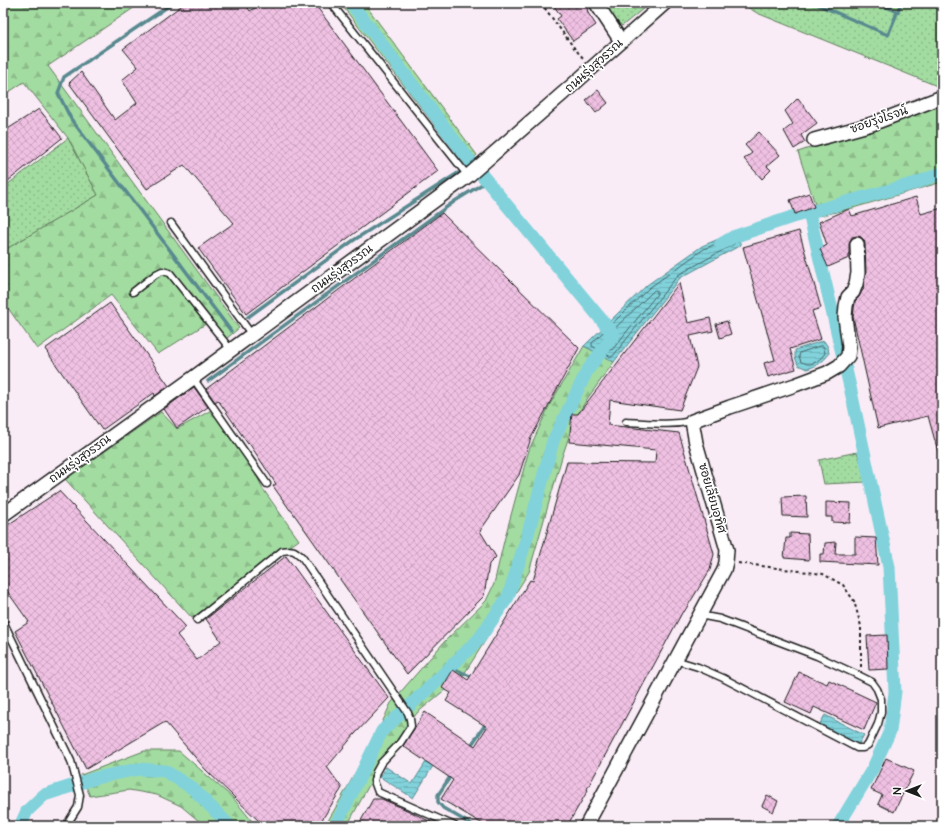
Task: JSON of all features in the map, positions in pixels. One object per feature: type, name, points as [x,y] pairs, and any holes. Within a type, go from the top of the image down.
[{"type":"street","points":[[596,3],[621,41]]},
{"type":"street","name":"ถนนรุ่งสุวรรณ","points":[[3,515],[193,378],[468,176],[665,3]]},
{"type":"street","name":"ซอยรุ่งโรจน์","points":[[814,140],[872,124],[942,97]]},
{"type":"street","points":[[692,421],[795,385],[827,373],[839,366],[848,356],[850,347],[845,317],[848,297],[853,292],[858,273],[857,244]]},
{"type":"street","name":"ซอยเลียบอุทิศ","points":[[586,826],[724,570],[727,550],[698,451],[692,421]]},
{"type":"lane","points":[[331,3],[468,176]]},
{"type":"lane","points":[[171,223],[252,334]]},
{"type":"lane","points":[[133,292],[156,274],[162,271],[170,273],[231,350]]},
{"type":"lane","points":[[193,378],[267,484]]},
{"type":"lane","points":[[626,422],[678,424],[692,421]]},
{"type":"lane","points":[[197,620],[282,551],[295,551],[302,556],[410,716],[411,726],[400,743],[381,763],[376,772],[374,780],[378,792],[455,826]]},
{"type":"lane","points":[[675,660],[698,667],[723,678],[857,748],[863,748],[868,745],[882,712],[882,699],[872,682],[817,656],[720,619],[699,615]]},
{"type":"lane","points":[[3,621],[71,761],[80,795],[78,807],[66,826]]},
{"type":"path","points":[[541,3],[575,49],[592,68]]},
{"type":"path","points":[[726,562],[822,574],[843,585],[854,601],[861,626],[861,676]]},
{"type":"green space","points":[[3,3],[141,3],[48,66],[239,328],[226,339],[212,320],[158,354],[111,295],[37,349],[3,301],[3,251],[98,195],[68,138],[24,82],[3,96]]},
{"type":"green space","points":[[340,3],[364,3],[477,155],[465,164]]},
{"type":"green space","points":[[602,3],[650,3],[622,26],[605,9]]},
{"type":"green space","points":[[741,3],[942,3],[942,88],[757,13]]},
{"type":"green space","points":[[942,102],[942,182],[853,208],[819,216],[798,152]]},
{"type":"green space","points":[[68,138],[98,195],[3,251],[3,188]]},
{"type":"green space","points":[[584,346],[614,362],[587,399],[575,419],[562,457],[529,572],[464,674],[417,713],[398,738],[368,787],[347,826],[325,826],[381,725],[391,703],[445,641],[486,601],[494,584],[529,450],[549,406]]},
{"type":"green space","points":[[217,407],[245,452],[263,489],[299,540],[192,618],[65,479],[161,412],[177,429]]},
{"type":"green space","points":[[857,452],[867,482],[824,484],[819,460]]},
{"type":"green space","points":[[144,751],[179,751],[233,798],[256,826],[205,826],[181,806],[157,795],[129,790],[90,796],[81,775]]},
{"type":"water","points":[[735,232],[741,245],[680,278],[614,362],[584,346],[647,285],[702,246]]},
{"type":"water","points":[[824,341],[828,347],[829,354],[820,363],[807,369],[798,365],[795,357],[795,350]]},
{"type":"water","points":[[825,715],[864,735],[858,745],[819,725]]},
{"type":"water","points":[[426,762],[433,766],[413,798],[380,777],[386,767],[412,784]]},
{"type":"building","points":[[185,3],[245,3],[250,11],[262,3],[314,3],[438,171],[246,314],[198,248],[234,223],[184,165],[147,189],[69,83],[81,72],[115,120],[137,103],[122,80],[138,67],[123,49]]},
{"type":"building","points":[[552,3],[581,3],[587,7],[588,13],[596,25],[573,41],[557,19],[561,16]]},
{"type":"building","points":[[598,90],[608,103],[596,113],[586,100]]},
{"type":"building","points":[[798,98],[817,123],[801,135],[805,142],[794,149],[784,131],[793,124],[785,111]]},
{"type":"building","points":[[39,109],[62,138],[3,185],[3,132]]},
{"type":"building","points":[[759,132],[780,155],[767,166],[771,170],[762,179],[744,159],[752,153],[745,145]]},
{"type":"building","points":[[809,193],[814,207],[795,214],[790,200]]},
{"type":"building","points":[[916,197],[921,214],[942,208],[942,455],[939,455],[928,416],[878,428],[853,317],[855,301],[864,289],[866,273],[864,240],[857,236],[852,237],[849,244],[849,258],[828,267],[820,249],[827,245],[819,222],[849,209],[852,216]]},
{"type":"building","points":[[442,213],[579,348],[531,438],[519,475],[480,531],[496,557],[489,564],[484,596],[407,674],[273,486],[276,484],[249,443],[248,444],[218,400],[215,402],[206,389]]},
{"type":"building","points":[[799,231],[821,308],[812,311],[821,339],[790,349],[796,369],[768,377],[764,363],[775,360],[743,247]]},
{"type":"building","points":[[679,283],[688,323],[710,318],[713,331],[690,336],[697,367],[680,410],[610,400],[608,425],[679,433],[714,554],[710,570],[684,612],[683,611],[587,789],[588,790],[567,826],[486,826],[441,799],[453,780],[403,746],[425,712],[475,746],[487,727],[446,701],[451,693],[442,688],[453,670],[468,680],[530,580],[533,581],[567,462],[655,463],[656,450],[569,442],[572,414],[578,414]]},
{"type":"building","points":[[110,303],[169,386],[155,396],[154,393],[102,430],[45,349]]},
{"type":"building","points":[[727,321],[731,334],[720,338],[716,324]]},
{"type":"building","points":[[194,387],[208,407],[177,428],[164,409]]},
{"type":"building","points":[[59,491],[186,627],[177,635],[197,660],[221,641],[206,619],[286,556],[389,698],[354,735],[327,767],[342,788],[318,826],[264,826],[206,770],[165,722],[86,769],[15,631],[29,622],[7,591],[3,580],[3,528]]},
{"type":"building","points":[[806,496],[807,517],[783,516],[782,497]]},
{"type":"building","points":[[826,502],[851,503],[850,523],[832,522],[832,517],[826,517]]},
{"type":"building","points":[[790,533],[808,534],[809,560],[784,558],[786,538],[790,538]]},
{"type":"building","points":[[855,537],[876,538],[878,565],[820,562],[820,554],[824,554],[825,543],[836,542],[835,554],[855,554]]},
{"type":"building","points":[[887,635],[888,669],[869,670],[867,636]]},
{"type":"building","points":[[799,672],[827,684],[829,680],[876,702],[864,730],[814,707],[811,714],[785,702]]},
{"type":"building","points":[[886,758],[914,771],[894,812],[878,804],[882,795],[871,790]]},
{"type":"building","points":[[767,795],[778,801],[773,812],[762,806]]},
{"type":"building","points":[[373,799],[382,799],[439,826],[358,826]]},
{"type":"waterway","points":[[173,3],[64,77],[58,93],[71,119],[231,331]]},
{"type":"waterway","points":[[351,3],[463,152],[614,335]]},
{"type":"waterway","points":[[814,3],[888,35],[901,3]]},
{"type":"waterway","points":[[878,3],[898,12]]},
{"type":"waterway","points":[[466,166],[471,162]]},
{"type":"waterway","points":[[248,317],[354,240],[458,173]]},
{"type":"waterway","points":[[721,244],[733,237],[792,217],[916,183],[942,173]]},
{"type":"waterway","points":[[208,381],[455,201],[487,181]]},
{"type":"waterway","points":[[809,213],[850,387],[889,567],[895,692],[890,731],[873,768],[838,826]]},
{"type":"waterway","points":[[335,826],[382,731],[479,639],[508,597],[527,537],[553,441],[587,371],[609,341]]},
{"type":"waterway","points":[[451,667],[474,678]]},
{"type":"waterway","points":[[470,747],[487,722]]},
{"type":"waterway","points":[[20,826],[27,811],[44,795],[96,778],[138,769],[165,771],[192,788],[230,826]]},
{"type":"waterway","points":[[452,774],[438,795],[438,802],[443,808],[474,826]]}]
